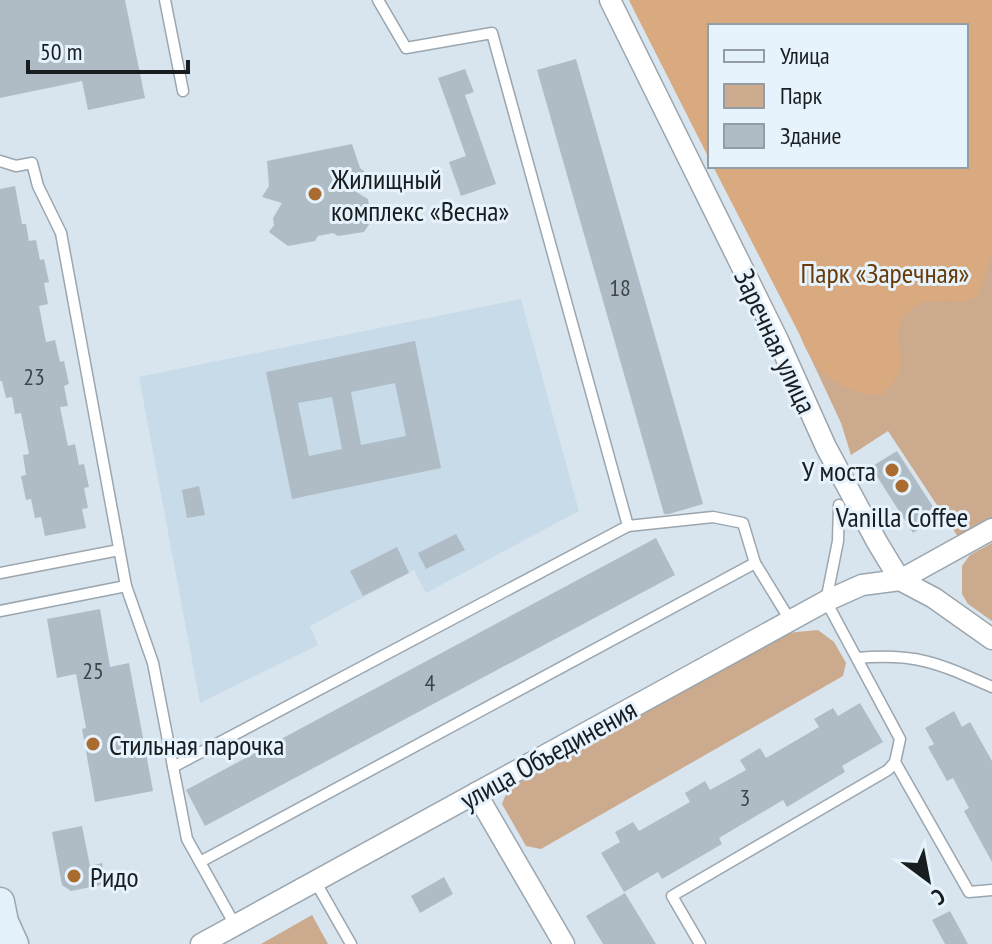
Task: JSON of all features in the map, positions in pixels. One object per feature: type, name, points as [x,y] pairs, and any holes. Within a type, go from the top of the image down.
[{"type":"main road","points":[[0,902],[9,942]]},
{"type":"street","name":"Заречная улица","points":[[610,0],[778,340],[826,447],[900,580]]},
{"type":"street","points":[[900,580],[992,529]]},
{"type":"street","points":[[900,580],[934,598],[992,639]]},
{"type":"street","name":"улица Объединения","points":[[201,944],[826,601],[862,585],[900,580]]},
{"type":"street","points":[[476,793],[564,944]]},
{"type":"lane","points":[[165,0],[183,91]]},
{"type":"lane","points":[[378,0],[406,48],[492,33],[628,526]]},
{"type":"lane","points":[[0,161],[16,166],[32,163],[38,186],[61,233],[126,586],[153,663],[187,839],[235,925]]},
{"type":"lane","points":[[700,944],[672,896],[888,770],[895,762],[900,739],[826,601],[838,541],[839,505]]},
{"type":"lane","points":[[173,767],[628,526],[713,517],[743,523],[755,563],[790,620]]},
{"type":"lane","points":[[0,573],[119,550]]},
{"type":"lane","points":[[200,862],[755,563]]},
{"type":"lane","points":[[0,611],[126,586]]},
{"type":"lane","points":[[857,658],[893,655],[935,662],[992,687]]},
{"type":"lane","points":[[895,762],[969,892],[992,890]]},
{"type":"lane","points":[[315,881],[351,944]]},
{"type":"shaded area","points":[[521,299],[579,511],[426,593],[414,570],[310,626],[318,645],[200,703],[139,377]]},
{"type":"green space","name":"Парк «Заречная»","points":[[629,0],[992,0],[992,519],[958,537],[888,431],[851,455],[841,423],[800,335],[714,168],[968,168],[968,24],[708,24],[708,156]]},
{"type":"green space","name":"Парк «Заречная»","points":[[629,0],[992,0],[992,254],[977,295],[964,301],[926,302],[909,311],[899,327],[900,369],[882,395],[842,386],[813,360],[714,168],[968,168],[968,24],[708,24],[708,156]]},
{"type":"green space","points":[[992,543],[992,621],[968,604],[962,594],[962,566],[970,555]]},
{"type":"green space","points":[[818,630],[834,642],[846,663],[843,676],[541,849],[526,846],[502,804],[508,789],[786,633]]},
{"type":"green space","points":[[312,915],[328,944],[261,944]]},
{"type":"building","points":[[0,0],[125,0],[145,98],[88,110],[82,81],[0,98]]},
{"type":"building","points":[[576,59],[703,504],[669,514],[664,514],[537,70]]},
{"type":"building","points":[[465,69],[474,92],[465,95],[496,184],[461,196],[449,162],[466,156],[438,78]]},
{"type":"building","name":"Жилищный комплекс «Весна»","points":[[352,144],[360,168],[370,176],[353,190],[368,199],[369,207],[377,212],[364,232],[338,236],[333,233],[318,236],[315,241],[288,246],[269,232],[282,203],[262,197],[269,186],[267,161]]},
{"type":"building","points":[[15,186],[22,224],[26,224],[29,241],[36,240],[40,260],[44,259],[49,282],[44,283],[48,304],[39,306],[46,342],[55,340],[60,362],[64,361],[69,384],[64,386],[68,406],[60,407],[68,446],[75,444],[79,465],[84,464],[89,487],[84,488],[88,508],[82,509],[86,528],[45,536],[41,517],[35,518],[31,499],[26,500],[21,476],[26,475],[23,455],[29,454],[21,413],[15,414],[12,397],[6,398],[0,381],[0,189]]},
{"type":"building","points":[[415,341],[441,468],[292,499],[266,372]],"holes":[[[395,383],[406,436],[361,445],[351,392]],[[332,397],[342,449],[309,456],[298,403]]]},
{"type":"building","points":[[897,451],[939,516],[913,533],[871,467]]},
{"type":"building","points":[[199,486],[205,515],[187,518],[182,490]]},
{"type":"building","points":[[456,534],[465,550],[426,569],[418,553]]},
{"type":"building","points":[[656,538],[675,575],[205,826],[186,790]]},
{"type":"building","points":[[397,547],[409,573],[363,596],[350,571]]},
{"type":"building","points":[[100,609],[110,667],[129,663],[153,791],[95,802],[76,674],[57,678],[47,619]]},
{"type":"building","points":[[860,703],[883,742],[842,766],[845,772],[787,807],[783,800],[719,838],[722,844],[662,879],[658,872],[624,892],[601,853],[620,842],[615,832],[633,822],[639,831],[690,802],[685,793],[705,781],[710,790],[746,770],[740,760],[760,748],[766,758],[819,727],[814,719],[833,708],[838,716]]},
{"type":"building","points":[[954,711],[962,727],[970,722],[992,761],[992,862],[964,811],[969,808],[953,778],[947,781],[928,747],[934,744],[925,728]]},
{"type":"building","points":[[82,826],[90,866],[102,863],[106,884],[71,891],[62,885],[52,832]]},
{"type":"building","points":[[444,877],[453,894],[420,913],[411,896]]},
{"type":"building","points":[[625,893],[656,944],[603,944],[586,916]]},
{"type":"building","points":[[950,911],[968,944],[945,944],[932,920]]},
{"type":"place","name":"Жилищный комплекс «Весна»","points":[[315,194]]},
{"type":"place","name":"У моста","points":[[892,470]]},
{"type":"place","name":"Vanilla Coffee","points":[[902,486]]},
{"type":"place","name":"Стильная парочка","points":[[93,744]]},
{"type":"place","name":"Ридо","points":[[74,876]]}]
